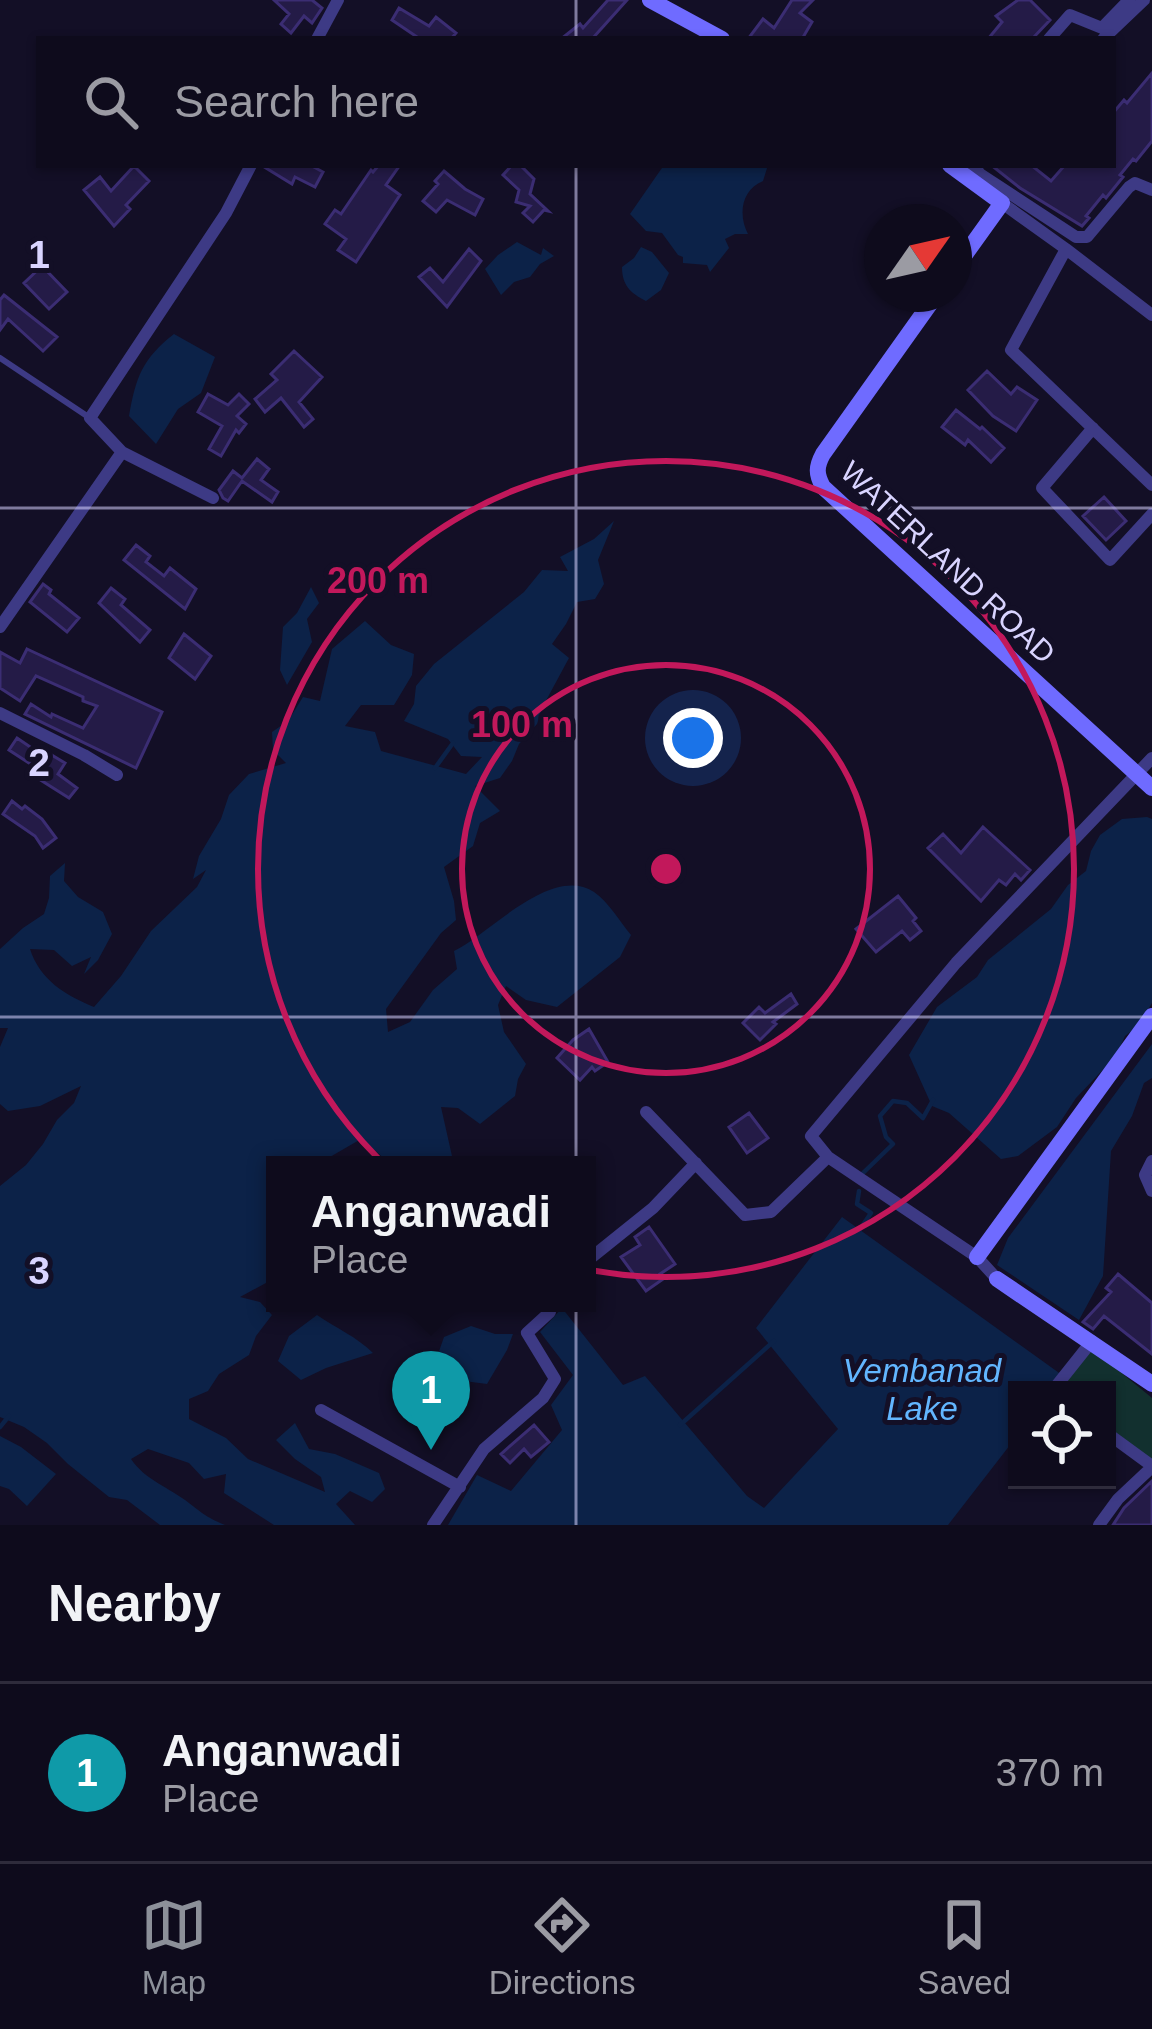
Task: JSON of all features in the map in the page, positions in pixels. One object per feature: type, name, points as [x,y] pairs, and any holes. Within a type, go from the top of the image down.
[{"type":"main road","points":[[650,0],[716,36]]},
{"type":"main road","points":[[954,168],[1002,203],[972,245]]},
{"type":"main road","name":"WATERLAND ROAD","points":[[924,312],[823,454],[817,475],[823,487],[1152,788]]},
{"type":"main road","points":[[977,1257],[1152,1016]]},
{"type":"main road","points":[[997,1279],[1152,1384]]},
{"type":"street","points":[[319,36],[338,0]]},
{"type":"street","points":[[1054,34],[1070,15],[1102,28],[1130,0]]},
{"type":"street","points":[[1106,36],[1144,0]]},
{"type":"street","points":[[213,498],[122,452],[90,418],[226,213],[248,168]]},
{"type":"street","points":[[976,168],[1076,237],[1087,237],[1135,183],[1152,190]]},
{"type":"street","points":[[1002,203],[1152,315]]},
{"type":"street","points":[[1066,249],[1011,350],[1152,485]]},
{"type":"street","points":[[1093,428],[1042,488],[1110,560],[1152,514]]},
{"type":"street","points":[[0,627],[122,452]]},
{"type":"street","points":[[0,713],[117,775]]},
{"type":"street","points":[[997,1279],[977,1257],[828,1156],[811,1136],[956,963],[1152,758]]},
{"type":"street","points":[[646,1112],[745,1214],[771,1212],[828,1156]]},
{"type":"street","points":[[1152,1161],[1145,1175],[1152,1191]]},
{"type":"street","points":[[596,1254],[653,1208],[696,1163]]},
{"type":"street","points":[[433,1525],[484,1449],[542,1397],[555,1379],[527,1333],[550,1312]]},
{"type":"street","points":[[1060,1381],[1092,1342]]},
{"type":"street","points":[[321,1410],[460,1487]]},
{"type":"street","points":[[1099,1525],[1152,1467],[1116,1440]]},
{"type":"lane","points":[[0,358],[90,418]]},
{"type":"green space","points":[[1090,1347],[1152,1398],[1152,1461],[1116,1436],[1116,1381],[1064,1381]]},
{"type":"water","points":[[662,168],[767,168],[744,204],[748,234],[725,239],[729,248],[710,272],[707,265],[683,263],[662,233],[646,231],[630,214]]},
{"type":"water","points":[[517,242],[541,255],[543,248],[554,256],[501,295],[485,269]]},
{"type":"water","points":[[641,247],[652,252],[669,273],[661,290],[646,301],[628,288],[622,273]]},
{"type":"water","points":[[174,334],[215,357],[201,393],[178,409],[156,444],[129,416],[142,370]]},
{"type":"water","points":[[614,521],[598,560],[604,584],[595,599],[577,602],[552,644],[569,658],[537,724],[500,778],[475,786],[500,811],[480,823],[473,846],[444,867],[456,920],[441,933],[386,1009],[388,1032],[410,1022],[433,990],[457,969],[454,951],[540,894],[577,886],[594,892],[631,935],[620,957],[557,1007],[526,1000],[506,986],[498,1005],[504,1032],[526,1064],[515,1096],[480,1124],[458,1108],[441,1107],[452,1156],[381,1156],[361,1139],[332,1156],[266,1156],[266,1283],[240,1297],[260,1302],[272,1315],[249,1355],[219,1374],[208,1391],[189,1399],[189,1419],[226,1438],[248,1459],[325,1492],[321,1477],[276,1440],[295,1423],[309,1449],[335,1454],[379,1473],[385,1489],[372,1502],[350,1491],[336,1504],[355,1525],[274,1525],[224,1493],[226,1474],[204,1479],[189,1463],[148,1449],[131,1459],[137,1467],[225,1525],[160,1525],[127,1500],[109,1497],[47,1443],[0,1417],[0,1186],[26,1165],[74,1103],[81,1086],[40,1106],[8,1111],[0,1104],[0,1047],[8,1028],[0,1028],[0,949],[44,914],[50,876],[65,863],[64,881],[78,897],[103,912],[112,934],[84,974],[91,957],[72,966],[54,950],[30,949],[55,985],[94,1007],[151,931],[197,887],[206,870],[193,879],[199,856],[229,795],[249,774],[286,763],[273,750],[272,732],[288,721],[303,697],[320,701],[332,649],[365,621],[391,645],[414,654],[412,675],[394,705],[361,705],[345,726],[375,732],[381,751],[466,774],[482,757],[461,756],[448,739],[404,721],[414,704],[416,686],[434,664],[524,592],[542,570],[568,571],[560,557],[594,539]]},
{"type":"water","points":[[311,587],[319,603],[307,619],[312,642],[287,685],[280,670],[283,627]]},
{"type":"water","points":[[1122,819],[1152,819],[1152,1003],[1138,1026],[1125,1036],[1116,1056],[1076,1098],[1057,1127],[1018,1156],[1001,1159],[949,1113],[932,1106],[909,1055],[937,1007],[977,977],[988,960],[1051,909],[1068,885],[1086,871],[1100,835]]},
{"type":"water","points":[[1152,1044],[1152,1078],[1144,1083],[1132,1116],[1111,1151],[1103,1276],[1079,1320],[997,1265],[1008,1238]]},
{"type":"water","name":"Vembanad Lake","points":[[842,1217],[1062,1375],[1058,1381],[1008,1381],[1008,1448],[948,1525],[448,1525],[477,1475],[511,1491],[562,1430],[551,1405],[573,1375],[540,1332],[558,1312],[565,1312],[623,1385],[645,1376],[747,1496],[764,1508],[838,1429],[756,1328]]},
{"type":"water","points":[[317,1315],[373,1353],[301,1380],[278,1361],[289,1336]]},
{"type":"water","points":[[471,1326],[513,1334],[487,1384],[464,1381],[437,1357],[444,1337]]},
{"type":"water","points":[[0,1436],[56,1474],[27,1506],[0,1486]]},
{"type":"building","points":[[274,0],[312,0],[322,8],[312,23],[304,16],[291,33],[281,24],[289,14]]},
{"type":"building","points":[[608,0],[627,0],[595,36],[565,36],[580,24],[583,28]]},
{"type":"building","points":[[792,0],[813,0],[800,13],[812,22],[804,36],[750,36],[763,19],[774,28]]},
{"type":"building","points":[[1018,0],[1030,0],[1050,20],[1035,36],[990,36],[1002,22],[996,16]]},
{"type":"building","points":[[399,8],[429,26],[436,17],[456,33],[416,36],[392,20]]},
{"type":"building","points":[[1152,73],[1152,141],[1082,226],[995,168],[1035,168],[1051,181],[1062,168],[1116,168],[1116,109],[1124,100],[1127,103]]},
{"type":"building","points":[[132,168],[149,181],[114,226],[84,190],[100,177],[111,191]]},
{"type":"building","points":[[266,168],[323,172],[315,187],[295,177],[292,184]]},
{"type":"building","points":[[398,168],[386,185],[400,195],[356,262],[338,250],[346,239],[325,224],[335,210],[341,214],[373,172]]},
{"type":"building","points":[[509,168],[523,168],[534,179],[530,194],[548,211],[533,222],[523,213],[530,206],[516,202],[519,190],[503,175]]},
{"type":"building","points":[[444,171],[483,199],[475,215],[447,200],[436,212],[423,201]]},
{"type":"building","points":[[469,249],[481,261],[447,307],[419,277],[430,268],[443,282]]},
{"type":"building","points":[[42,266],[67,292],[49,309],[24,283]]},
{"type":"building","points":[[4,295],[57,337],[43,351],[8,319],[0,330]]},
{"type":"building","points":[[294,351],[322,377],[299,402],[313,419],[304,427],[281,398],[265,412],[255,399],[277,380],[271,374]]},
{"type":"building","points":[[987,371],[1011,394],[1017,387],[1037,400],[1016,431],[968,390]]},
{"type":"building","points":[[208,394],[228,405],[239,394],[249,404],[237,416],[246,424],[239,433],[236,430],[221,456],[209,449],[222,426],[198,412]]},
{"type":"building","points":[[956,410],[1004,448],[991,462],[968,440],[965,445],[942,427]]},
{"type":"building","points":[[257,459],[269,469],[261,480],[278,492],[272,502],[242,481],[228,501],[223,498],[219,490],[233,471],[242,478]]},
{"type":"building","points":[[1104,497],[1126,521],[1106,540],[1083,516]]},
{"type":"building","points":[[136,545],[150,556],[146,562],[164,576],[170,568],[196,589],[185,609],[124,560]]},
{"type":"building","points":[[43,584],[79,618],[67,632],[30,602]]},
{"type":"building","points":[[111,588],[125,599],[121,605],[150,630],[140,642],[99,603]]},
{"type":"building","points":[[184,634],[211,656],[195,679],[169,658]]},
{"type":"building","points":[[27,649],[162,712],[136,768],[25,714],[31,704],[83,728],[97,706],[83,697],[36,676],[20,701],[0,688],[0,652],[20,663]]},
{"type":"building","points":[[17,738],[65,763],[58,774],[77,788],[69,798],[31,774],[35,767],[9,750]]},
{"type":"building","points":[[12,801],[42,819],[56,838],[43,848],[35,836],[3,814]]},
{"type":"building","points":[[983,827],[1030,870],[1021,880],[1015,874],[1006,885],[999,880],[981,901],[928,848],[943,834],[961,853]]},
{"type":"building","points":[[898,896],[921,931],[910,940],[902,931],[876,952],[856,929]]},
{"type":"building","points":[[791,994],[797,1004],[773,1022],[776,1024],[760,1040],[743,1023],[759,1007],[765,1013]]},
{"type":"building","points":[[589,1029],[608,1062],[595,1071],[592,1067],[580,1080],[557,1058]]},
{"type":"building","points":[[749,1113],[768,1138],[747,1153],[729,1127]]},
{"type":"building","points":[[649,1227],[675,1264],[646,1291],[621,1257],[640,1245],[635,1237]]},
{"type":"building","points":[[1118,1274],[1152,1303],[1152,1354],[1104,1316],[1093,1329],[1083,1322],[1111,1292],[1106,1288]]},
{"type":"building","points":[[534,1425],[549,1442],[531,1457],[524,1449],[510,1463],[501,1454]]},
{"type":"building","points":[[1152,1481],[1152,1525],[1113,1525],[1124,1508]]},
{"type":"waterway","points":[[435,768],[453,743]]},
{"type":"waterway","points":[[863,1173],[893,1144],[880,1116],[893,1101],[907,1103],[923,1118],[933,1100]]},
{"type":"waterway","points":[[858,1232],[871,1213],[857,1204],[859,1191]]},
{"type":"waterway","points":[[680,1425],[774,1341]]},
{"type":"waterway","points":[[0,1427],[9,1416]]},
{"type":"place","name":"Anganwadi","points":[[431,1450]]}]
